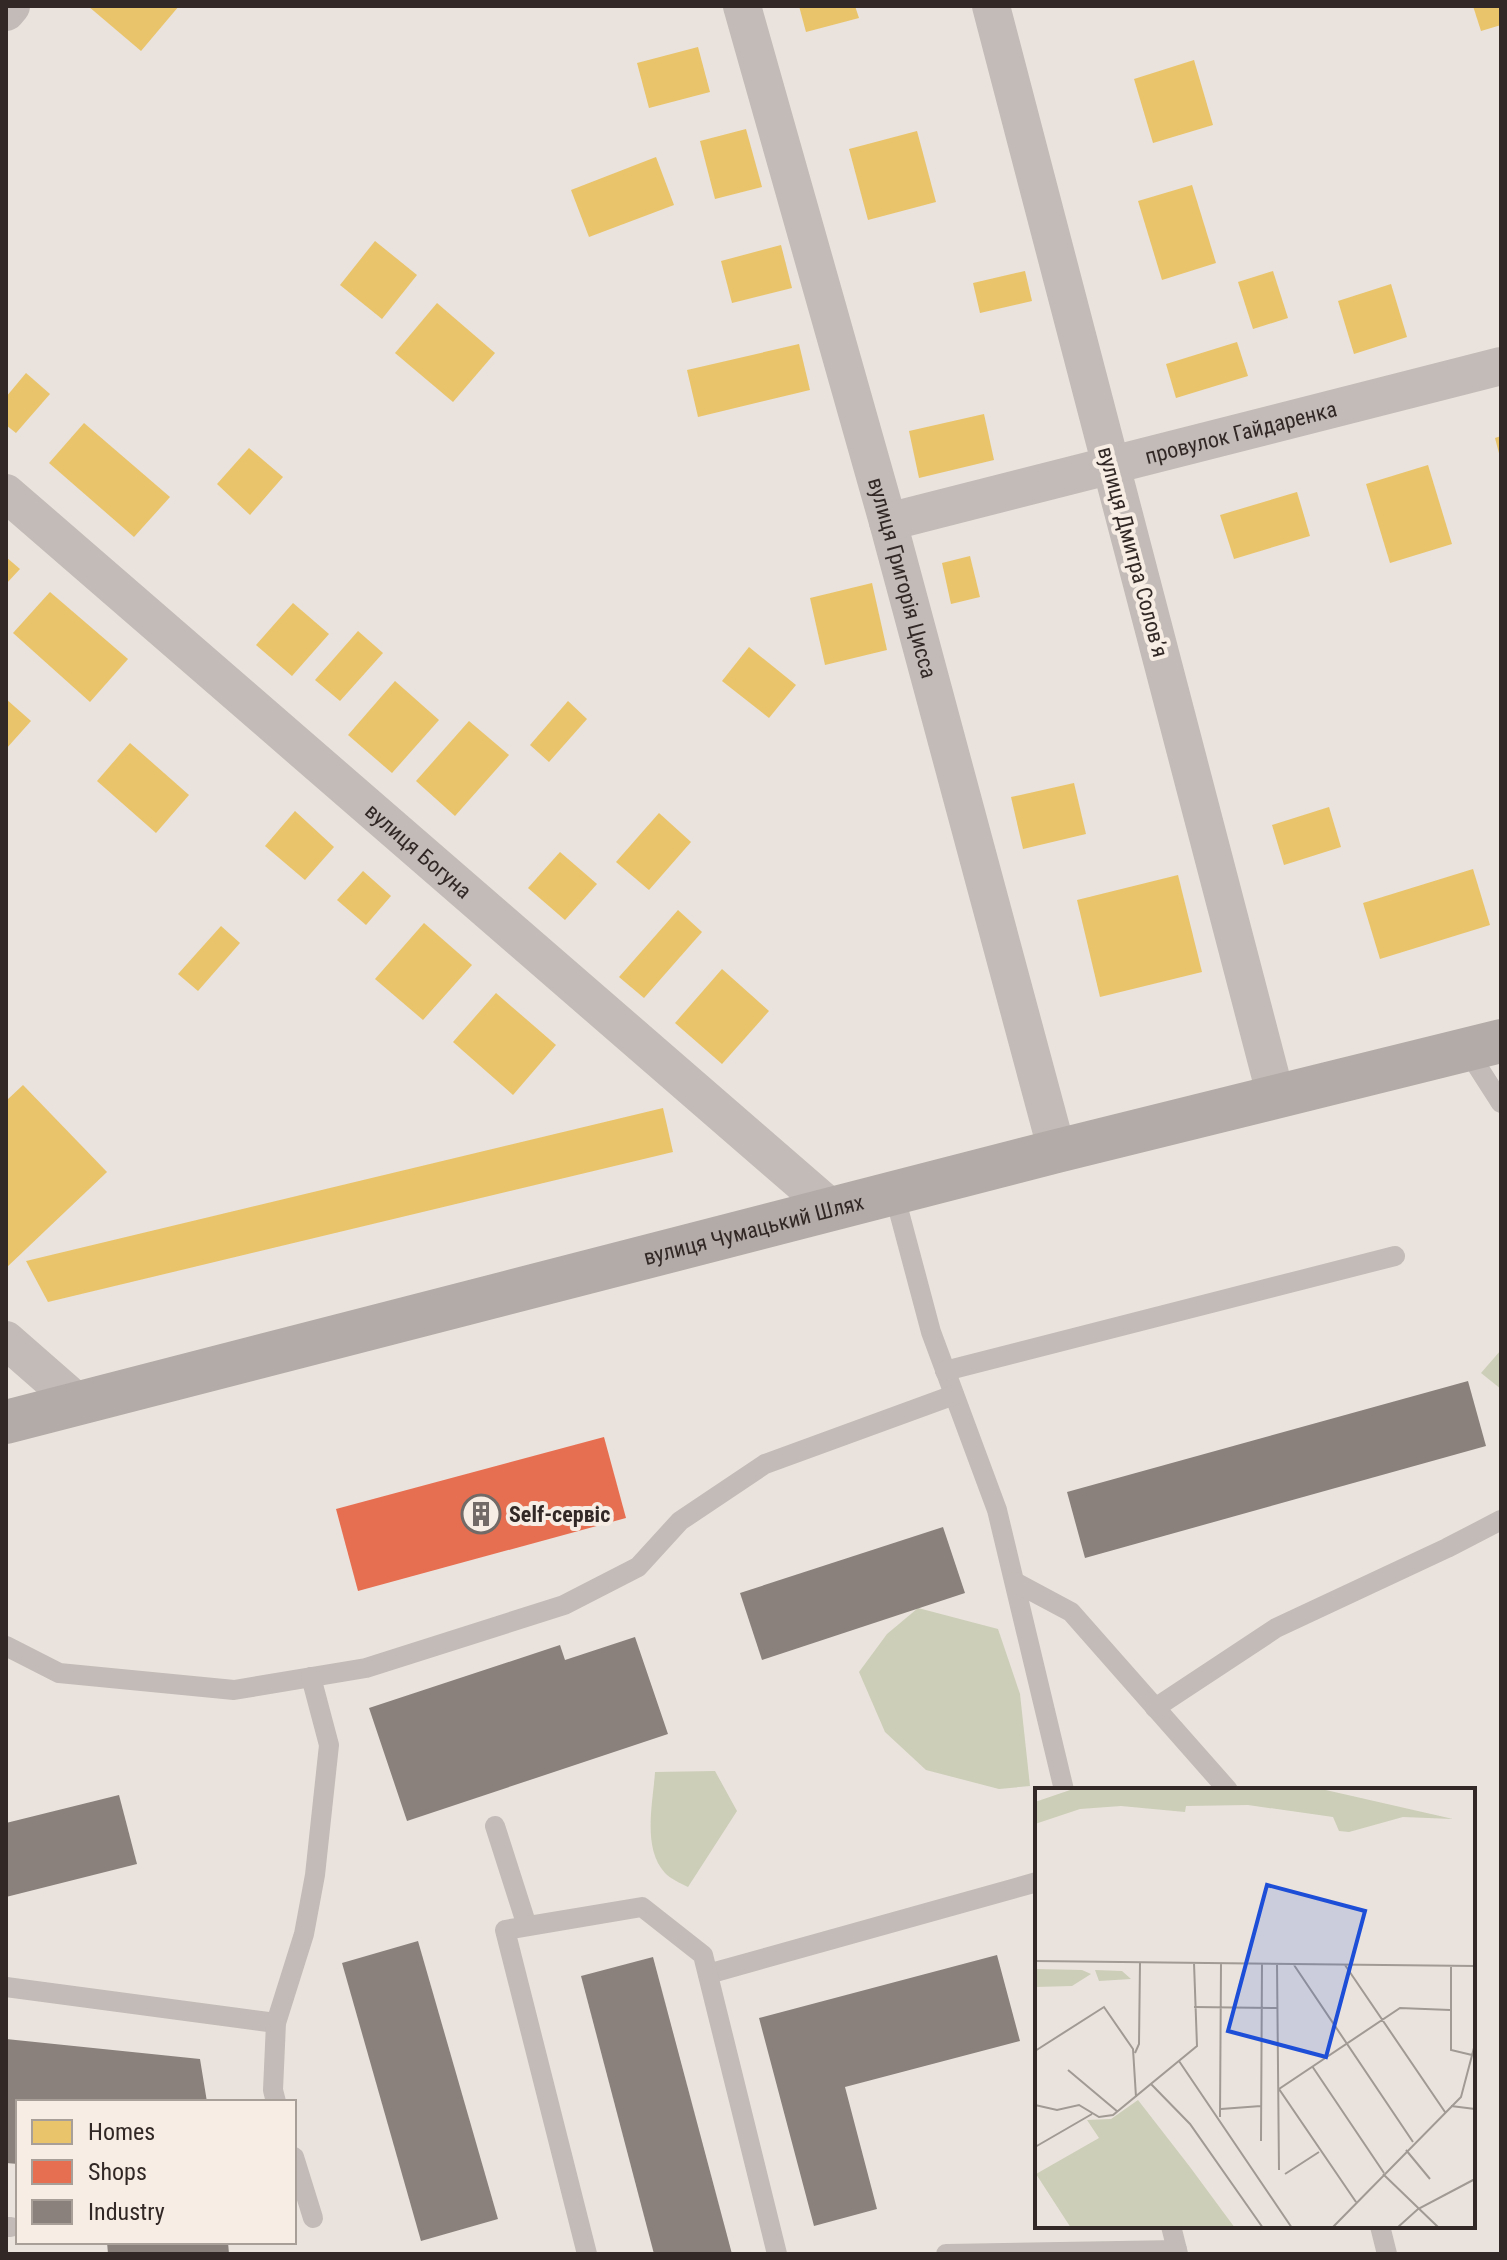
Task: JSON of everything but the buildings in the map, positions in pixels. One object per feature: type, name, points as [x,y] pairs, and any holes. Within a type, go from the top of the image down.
[{"type":"main road","name":"вулиця Чумацький Шлях","points":[[6,1422],[1057,1151],[1484,1046]]},
{"type":"street","points":[[6,12],[11,6]]},
{"type":"street","name":"вулиця Григорія Цисса","points":[[742,6],[888,522],[1057,1151]]},
{"type":"street","name":"вулиця Дмитра Соловʼя","points":[[991,6],[1276,1097]]},
{"type":"street","name":"провулок Гайдаренка","points":[[888,522],[1501,366]]},
{"type":"street","name":"вулиця Богуна","points":[[6,493],[832,1209]]},
{"type":"street","points":[[6,1340],[78,1403]]},
{"type":"lane","points":[[1484,1046],[1501,1103]]},
{"type":"lane","points":[[894,1193],[931,1332],[997,1510],[1064,1788]]},
{"type":"lane","points":[[945,1371],[1395,1256]]},
{"type":"lane","points":[[6,1646],[59,1673],[234,1690],[366,1668],[564,1605],[638,1567],[680,1521],[765,1464],[954,1395]]},
{"type":"lane","points":[[1155,1708],[1276,1628],[1501,1520]]},
{"type":"lane","points":[[1015,1582],[1071,1612],[1226,1788]]},
{"type":"lane","points":[[276,2100],[273,2090],[276,2023],[304,1934],[315,1875],[329,1745],[311,1677]]},
{"type":"lane","points":[[495,1826],[527,1926]]},
{"type":"lane","points":[[708,1974],[1035,1883]]},
{"type":"lane","points":[[587,2254],[505,1930],[642,1907],[703,1955],[777,2254]]},
{"type":"lane","points":[[6,1987],[276,2023]]},
{"type":"lane","points":[[296,2163],[313,2218]]},
{"type":"lane","points":[[946,2254],[1177,2252],[1171,2228]]},
{"type":"lane","points":[[1380,2228],[1387,2254]]},
{"type":"green space","points":[[1501,1350],[1501,1389],[1481,1373]]},
{"type":"green space","points":[[918,1608],[998,1629],[1020,1694],[1030,1786],[999,1789],[926,1770],[885,1732],[859,1672],[887,1634]]},
{"type":"green space","points":[[715,1771],[737,1811],[688,1887],[665,1873],[653,1851],[651,1825],[655,1772]]},
{"type":"place","name":"Self-сервіс","points":[[481,1514]]}]
